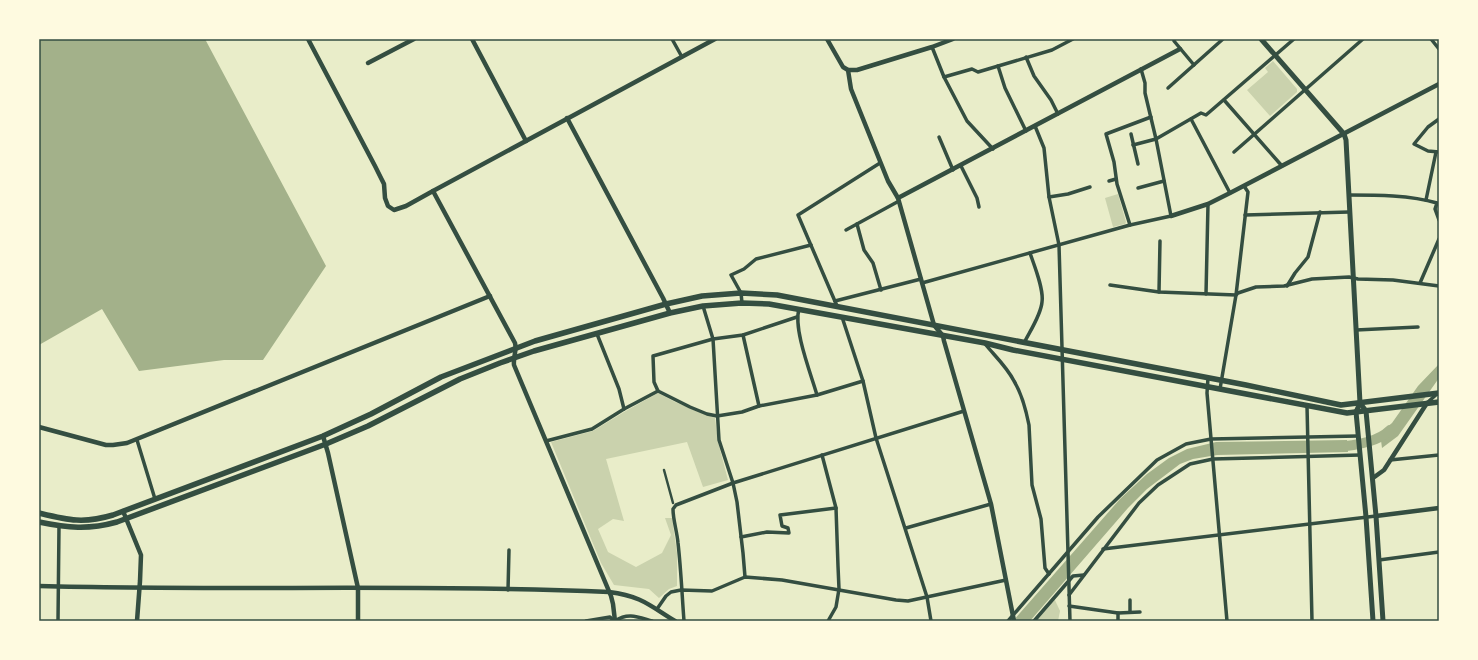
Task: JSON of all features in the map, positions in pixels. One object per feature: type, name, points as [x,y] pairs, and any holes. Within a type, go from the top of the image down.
[{"type":"main road","points":[[1261,39],[1344,134],[1346,140],[1360,403],[1356,412],[1366,517],[1373,621]]},
{"type":"main road","points":[[39,513],[69,520],[84,521],[95,520],[123,511],[322,436],[371,414],[441,378],[516,348],[666,304],[702,296],[741,293],[777,295],[836,304],[934,326],[1024,342],[1341,404],[1439,393]]},
{"type":"main road","points":[[39,522],[59,526],[86,528],[107,525],[126,519],[326,444],[368,426],[460,379],[514,358],[670,313],[703,306],[742,303],[769,304],[1347,413],[1439,402]]},
{"type":"main road","points":[[1360,403],[1366,411],[1384,621]]},
{"type":"street","points":[[308,39],[384,184],[385,198],[388,206],[394,210],[406,206],[715,39]]},
{"type":"street","points":[[368,63],[414,39]]},
{"type":"street","points":[[472,39],[526,141]]},
{"type":"street","points":[[672,39],[682,57]]},
{"type":"street","points":[[827,39],[843,67],[848,70],[857,70],[953,39]]},
{"type":"street","points":[[944,76],[972,69],[978,72],[1052,50],[1073,39]]},
{"type":"street","points":[[1174,39],[1180,49],[1194,65]]},
{"type":"street","points":[[1168,88],[1223,39]]},
{"type":"street","points":[[1134,145],[1156,139],[1201,113],[1206,115],[1294,39]]},
{"type":"street","points":[[1234,152],[1363,39]]},
{"type":"street","points":[[1431,39],[1439,49]]},
{"type":"street","points":[[932,47],[944,76],[967,121],[993,149]]},
{"type":"street","points":[[846,230],[953,170],[1180,49]]},
{"type":"street","points":[[1026,57],[1034,76],[1051,100],[1058,114]]},
{"type":"street","points":[[998,66],[1005,88],[1026,131]]},
{"type":"street","points":[[1140,69],[1146,83],[1145,93],[1156,139],[1171,216]]},
{"type":"street","points":[[848,70],[851,89],[880,163],[899,200],[934,326],[943,336],[990,504],[1013,618]]},
{"type":"street","points":[[880,163],[798,215],[836,304],[842,298],[922,281],[1130,225],[1171,216],[1208,204],[1439,84]]},
{"type":"street","points":[[1224,100],[1282,166]]},
{"type":"street","points":[[1130,225],[1116,179],[1114,162],[1106,134],[1151,116]]},
{"type":"street","points":[[567,118],[670,313]]},
{"type":"street","points":[[1192,119],[1230,193]]},
{"type":"street","points":[[1426,200],[1438,152],[1428,151],[1414,144],[1428,127],[1439,119]]},
{"type":"street","points":[[1035,126],[1044,148],[1049,197],[1059,245],[1070,621]]},
{"type":"street","points":[[1130,134],[1138,164]]},
{"type":"street","points":[[938,137],[953,170]]},
{"type":"street","points":[[961,166],[979,207]]},
{"type":"street","points":[[1108,181],[1116,179]]},
{"type":"street","points":[[1138,188],[1164,181]]},
{"type":"street","points":[[1220,389],[1236,295],[1248,192],[1244,186]]},
{"type":"street","points":[[1049,197],[1068,194],[1090,187]]},
{"type":"street","points":[[433,191],[515,342],[516,348],[514,365],[609,592],[613,604],[615,621]]},
{"type":"street","points":[[1349,195],[1426,200],[1438,204],[1435,207],[1439,220]]},
{"type":"street","points":[[1206,294],[1208,204]]},
{"type":"street","points":[[1287,286],[1294,273],[1308,257],[1320,212]]},
{"type":"street","points":[[1245,215],[1350,212]]},
{"type":"street","points":[[857,224],[864,250],[873,263],[880,290]]},
{"type":"street","points":[[1420,283],[1439,239]]},
{"type":"street","points":[[1160,241],[1160,292]]},
{"type":"street","points":[[742,303],[741,293],[732,276],[744,269],[756,259],[811,245]]},
{"type":"street","points":[[1024,342],[1035,322],[1042,302],[1039,281],[1030,253]]},
{"type":"street","points":[[1110,285],[1160,292],[1236,295],[1256,287],[1287,286],[1312,279],[1349,277],[1439,286]]},
{"type":"street","points":[[39,427],[106,445],[120,445],[137,440],[490,296]]},
{"type":"street","points":[[703,306],[713,339],[719,440],[733,483],[745,577]]},
{"type":"street","points":[[799,309],[797,316],[803,349],[817,395]]},
{"type":"street","points":[[797,316],[742,335],[713,339],[653,356],[654,382],[658,391],[701,412],[717,416],[742,412],[759,406],[817,395],[863,381]]},
{"type":"street","points":[[842,317],[863,381],[876,438],[927,597],[931,621]]},
{"type":"street","points":[[1356,330],[1418,327]]},
{"type":"street","points":[[597,334],[619,389],[624,409]]},
{"type":"street","points":[[742,335],[759,406]]},
{"type":"street","points":[[985,344],[1014,381],[1027,417],[1029,425],[1032,485],[1041,519],[1045,568],[1049,574]]},
{"type":"street","points":[[1208,378],[1207,387],[1212,458],[1227,621]]},
{"type":"street","points":[[546,441],[592,429],[624,409],[658,391]]},
{"type":"street","points":[[1372,478],[1384,470],[1424,404],[1439,393]]},
{"type":"street","points":[[1307,406],[1312,621]]},
{"type":"street","points":[[684,621],[677,536],[673,509],[681,502],[733,483],[964,411]]},
{"type":"street","points":[[322,436],[326,444],[358,588],[358,621]]},
{"type":"street","points":[[1008,621],[1013,618],[1098,517],[1156,460],[1186,444],[1211,440],[1358,436]]},
{"type":"street","points":[[137,440],[155,499]]},
{"type":"street","points":[[1069,595],[1139,503],[1158,485],[1190,464],[1212,458],[1360,454]]},
{"type":"street","points":[[822,455],[836,508],[838,589],[836,608],[828,621]]},
{"type":"street","points":[[1390,460],[1439,455]]},
{"type":"street","points":[[664,470],[673,503]]},
{"type":"street","points":[[906,528],[990,504]]},
{"type":"street","points":[[741,537],[767,532],[790,533],[788,528],[782,526],[780,515],[836,508]]},
{"type":"street","points":[[1103,549],[1439,508]]},
{"type":"street","points":[[123,511],[141,554],[137,621]]},
{"type":"street","points":[[58,621],[59,526]]},
{"type":"street","points":[[508,590],[509,550]]},
{"type":"street","points":[[1379,560],[1439,552]]},
{"type":"street","points":[[1034,621],[1068,580],[1073,576],[1084,575]]},
{"type":"street","points":[[657,609],[668,594],[674,591],[712,591],[745,577],[782,580],[902,601],[1006,580]]},
{"type":"street","points":[[39,586],[140,588],[358,588],[609,592],[634,597],[657,609],[675,621]]},
{"type":"street","points":[[1130,600],[1130,612]]},
{"type":"street","points":[[1069,606],[1118,613],[1140,612]]},
{"type":"street","points":[[1118,613],[1118,621]]},
{"type":"street","points":[[615,621],[622,616],[631,616],[652,621]]},
{"type":"street","points":[[586,621],[610,617],[615,621]]},
{"type":"shaded area","points":[[39,39],[205,39],[326,266],[263,360],[224,360],[139,371],[102,309],[39,345]]},
{"type":"shaded area","points":[[1273,61],[1297,89],[1297,92],[1270,116],[1247,90],[1268,72],[1265,68]]},
{"type":"shaded area","points":[[1118,194],[1126,222],[1125,224],[1113,227],[1105,198]]},
{"type":"shaded area","points":[[1439,364],[1439,378],[1398,436],[1382,448],[1380,433],[1392,423],[1418,386]]},
{"type":"shaded area","points":[[658,393],[675,402],[715,418],[718,442],[728,480],[703,487],[687,442],[606,459],[624,521],[613,519],[598,529],[608,552],[636,567],[662,553],[671,535],[665,518],[672,518],[677,553],[677,586],[669,589],[659,598],[649,589],[614,585],[601,563],[551,442],[593,431]]},
{"type":"shaded area","points":[[1347,440],[1348,452],[1217,455],[1193,459],[1180,464],[1147,489],[1128,508],[1030,621],[1013,621],[1120,499],[1147,474],[1169,458],[1187,449],[1216,442]]},
{"type":"shaded area","points":[[1054,598],[1060,611],[1058,621],[1035,621]]},
{"type":"waterway","points":[[1334,447],[1356,445],[1371,441],[1390,430]]}]
